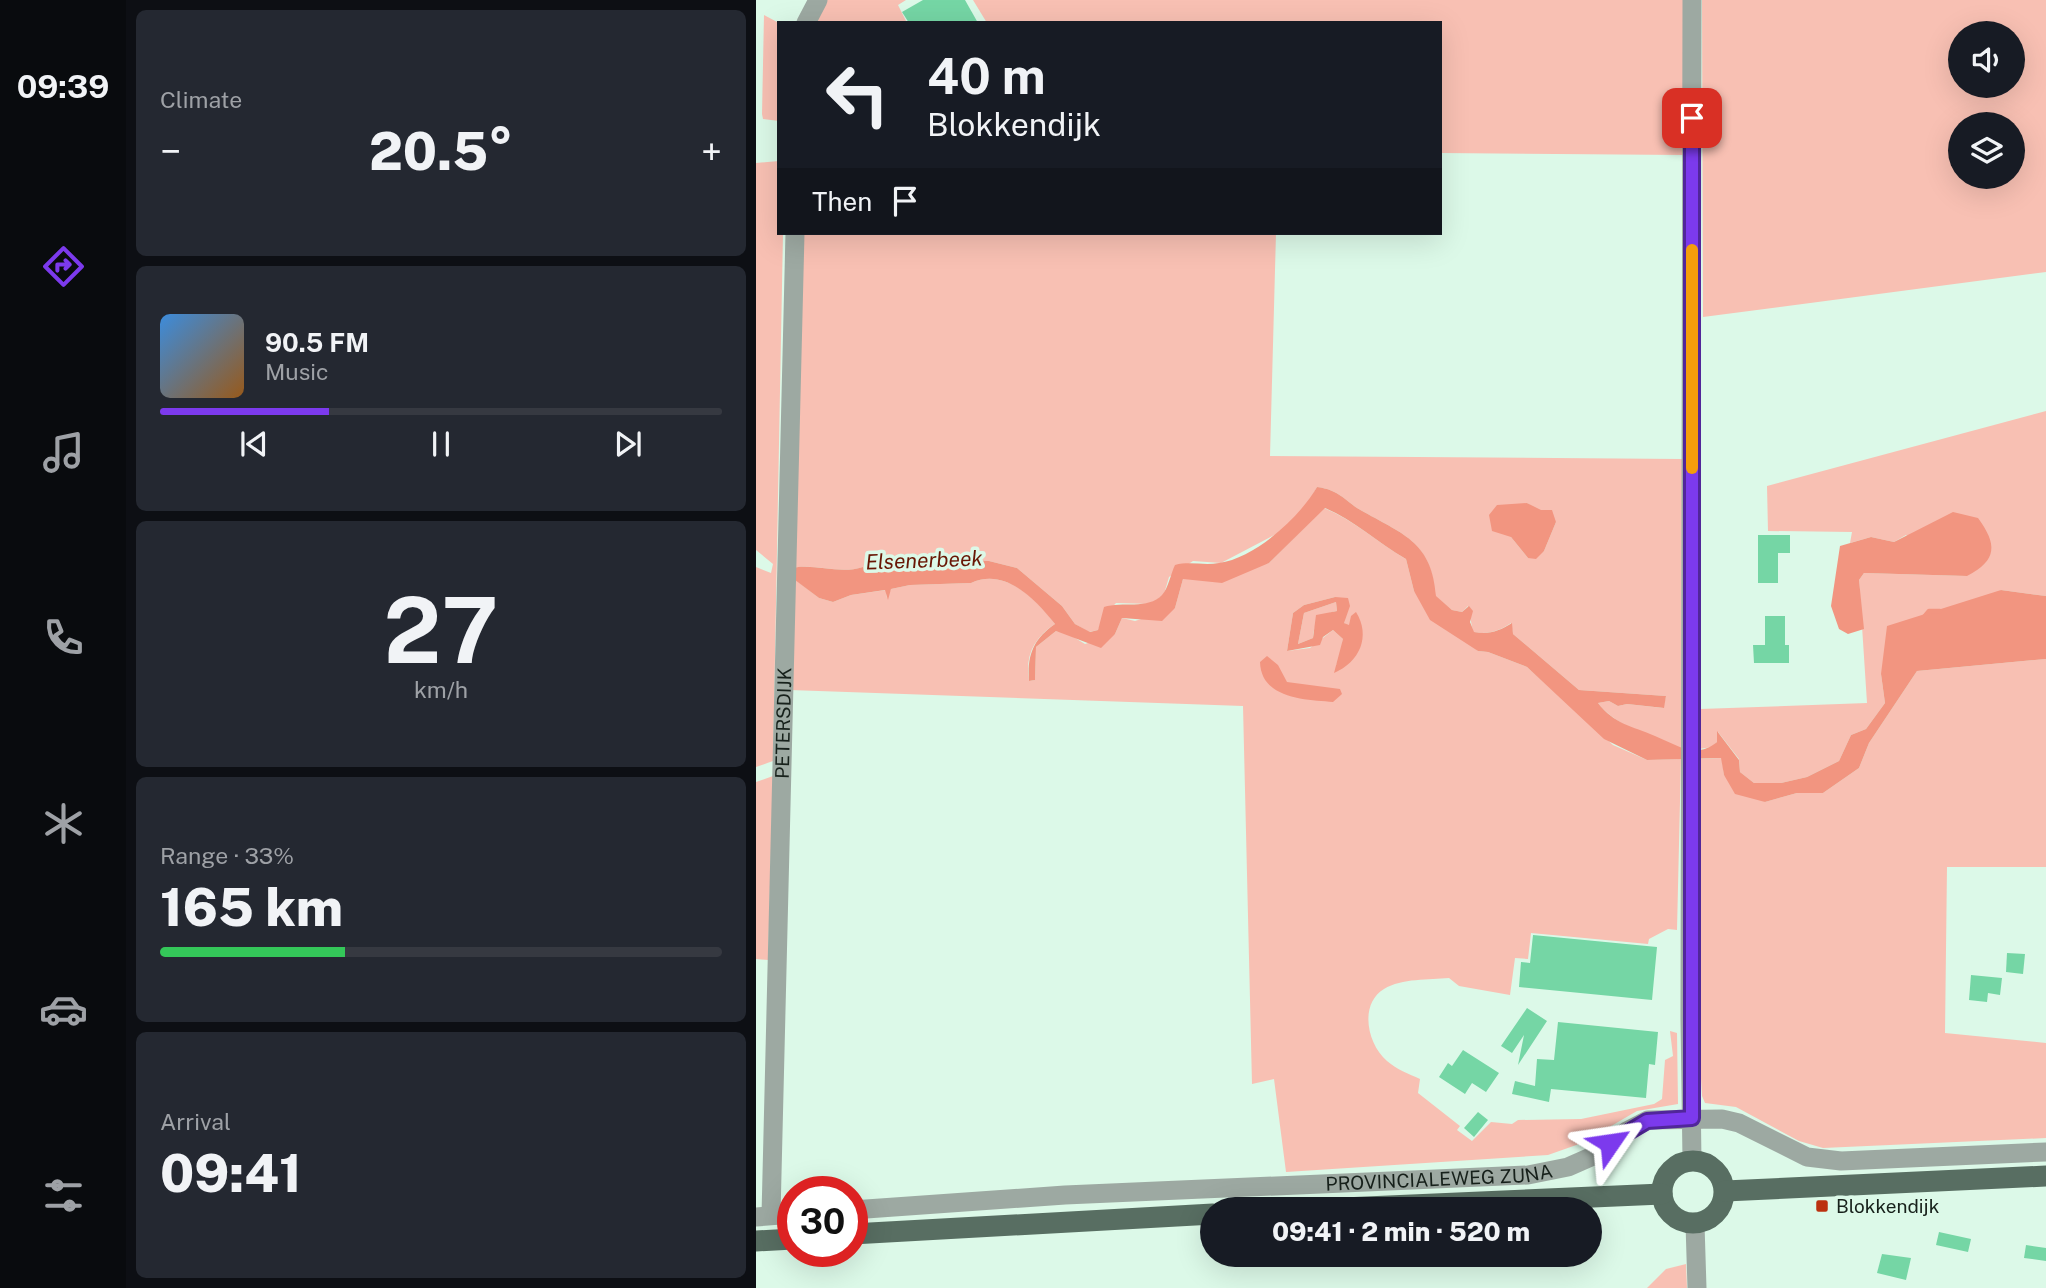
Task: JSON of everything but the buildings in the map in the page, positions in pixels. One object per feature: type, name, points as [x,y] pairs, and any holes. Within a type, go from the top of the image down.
[{"type":"main road","points":[[1692,1160],[1713,1167],[1722,1178],[1725,1192],[1719,1210],[1708,1220],[1695,1224],[1674,1217],[1666,1208],[1662,1194],[1665,1179],[1672,1169],[1692,1160]]},
{"type":"main road","points":[[1725,1192],[2046,1176]]},
{"type":"main road","name":"PROVINCIALEWEG ZUNA","points":[[1594,1197],[1662,1194]]},
{"type":"main road","points":[[868,1233],[1200,1215]]},
{"type":"main road","points":[[756,1241],[777,1239]]},
{"type":"street","points":[[807,21],[818,0]]},
{"type":"street","points":[[1692,0],[1692,1160]]},
{"type":"street","name":"PETERSDIJK","points":[[764,1216],[795,235]]},
{"type":"street","name":"PROVINCIALEWEG ZUNA","points":[[868,1209],[1065,1195],[1528,1175],[1568,1167],[1593,1156],[1627,1130],[1647,1121],[1692,1118],[1739,1123],[1807,1157],[1840,1161],[2046,1152]]},
{"type":"street","points":[[1695,1224],[1697,1288]]},
{"type":"shaded area","points":[[826,0],[906,0],[898,5],[906,21],[814,21]]},
{"type":"shaded area","points":[[973,0],[1683,0],[1683,155],[1442,153],[1442,21],[986,21]]},
{"type":"shaded area","points":[[1702,0],[2046,0],[2046,272],[1703,317]]},
{"type":"shaded area","points":[[764,15],[777,22],[777,121],[763,119]]},
{"type":"shaded area","points":[[777,161],[777,235],[783,235],[773,761],[756,767],[756,567],[771,573],[773,564],[756,550],[756,163]]},
{"type":"shaded area","points":[[801,235],[1276,235],[1270,456],[1682,459],[1681,749],[1625,725],[1598,703],[1609,701],[1618,706],[1627,704],[1663,708],[1666,696],[1579,690],[1513,634],[1511,623],[1493,632],[1473,632],[1468,606],[1462,612],[1452,610],[1435,596],[1428,564],[1414,543],[1337,494],[1317,487],[1306,507],[1270,542],[1278,533],[1221,563],[1193,561],[1169,577],[1164,594],[1151,604],[1116,603],[1103,617],[1098,630],[1089,632],[1075,624],[1062,606],[1017,568],[989,561],[953,559],[865,571],[863,567],[845,570],[793,568]],"holes":[[[1527,503],[1556,522],[1544,551],[1528,558],[1511,537]]]},
{"type":"shaded area","points":[[2046,411],[2046,596],[2001,590],[1881,674],[1885,703],[1866,729],[1851,735],[1839,761],[1807,777],[1781,783],[1754,783],[1740,772],[1739,759],[1718,732],[1717,742],[1712,747],[1699,749],[1700,709],[1867,703],[1859,580],[1864,573],[1967,576],[1906,535],[1894,542],[1871,537],[1850,543],[1852,532],[1768,531],[1767,486]]},
{"type":"shaded area","points":[[1317,487],[1337,494],[1414,543],[1429,564],[1436,596],[1452,610],[1462,612],[1469,606],[1473,611],[1470,622],[1474,632],[1494,632],[1512,623],[1513,634],[1579,690],[1666,696],[1664,708],[1627,704],[1618,706],[1609,701],[1598,703],[1610,716],[1624,724],[1686,749],[1701,750],[1709,747],[1717,742],[1717,731],[1739,760],[1740,772],[1754,783],[1781,783],[1807,777],[1839,761],[1851,735],[1866,729],[1885,703],[1881,674],[1887,626],[2001,590],[2046,596],[2046,659],[1917,671],[1869,743],[1859,768],[1823,793],[1797,793],[1765,802],[1735,794],[1724,775],[1721,758],[1647,760],[1604,739],[1527,667],[1488,652],[1478,651],[1430,620],[1414,591],[1406,559],[1325,508],[1269,563],[1222,583],[1183,579],[1175,608],[1162,621],[1122,618],[1115,634],[1101,648],[1056,631],[1036,647],[1035,680],[1029,681],[1029,664],[1033,649],[1041,636],[1055,624],[1029,596],[1007,582],[984,579],[971,583],[910,585],[891,589],[888,600],[885,590],[851,595],[833,602],[819,598],[791,577],[792,568],[801,567],[845,570],[863,567],[865,571],[953,559],[989,561],[1017,568],[1062,606],[1075,624],[1090,632],[1098,630],[1104,607],[1156,600],[1166,589],[1175,565],[1233,560],[1261,545],[1300,511]]},
{"type":"shaded area","points":[[1527,503],[1541,510],[1552,510],[1556,522],[1544,551],[1536,559],[1528,558],[1511,537],[1492,531],[1489,515],[1497,505]]},
{"type":"shaded area","points":[[1324,508],[1335,513],[1406,559],[1414,591],[1478,651],[1488,652],[1527,667],[1613,745],[1647,760],[1681,759],[1677,930],[1668,929],[1649,939],[1648,944],[1531,933],[1528,959],[1515,958],[1510,995],[1459,986],[1449,978],[1407,981],[1384,989],[1371,1004],[1369,1014],[1371,1035],[1380,1054],[1394,1066],[1420,1079],[1418,1093],[1460,1126],[1457,1130],[1472,1141],[1491,1122],[1512,1124],[1518,1120],[1581,1119],[1654,1104],[1662,1099],[1665,1060],[1673,1056],[1670,1031],[1677,1033],[1678,1104],[1637,1111],[1582,1143],[1548,1155],[1286,1172],[1274,1079],[1252,1084],[1243,706],[790,690],[793,578],[819,598],[833,602],[851,595],[886,590],[887,598],[891,589],[910,585],[971,583],[984,579],[1008,582],[1029,596],[1055,624],[1041,635],[1032,649],[1028,664],[1029,681],[1035,680],[1036,647],[1056,631],[1067,633],[1085,644],[1115,634],[1122,618],[1135,621],[1175,608],[1183,579],[1269,563]],"holes":[[[1335,597],[1345,612],[1344,623],[1349,626],[1339,671],[1336,665],[1341,657],[1343,639],[1333,630],[1310,648],[1287,651],[1293,613],[1304,605]]]},
{"type":"shaded area","points":[[1953,512],[1978,518],[1984,527],[1989,536],[1991,551],[1984,564],[1967,576],[1864,573],[1859,580],[1864,629],[1848,634],[1839,629],[1831,606],[1840,546],[1871,537],[1894,542]]},
{"type":"shaded area","points":[[1335,597],[1348,598],[1350,606],[1344,623],[1349,625],[1351,616],[1356,612],[1360,621],[1362,639],[1356,655],[1351,662],[1334,673],[1343,639],[1333,630],[1323,637],[1320,645],[1287,651],[1293,613],[1304,605]],"holes":[[[1336,602],[1337,611],[1316,615],[1313,638],[1298,644],[1304,613]]]},
{"type":"shaded area","points":[[1336,602],[1337,611],[1319,620],[1313,638],[1298,644],[1304,613]]},
{"type":"shaded area","points":[[1267,656],[1278,665],[1287,682],[1340,689],[1342,694],[1333,702],[1298,698],[1276,690],[1262,674],[1260,662]]},
{"type":"shaded area","points":[[2046,659],[2046,867],[1947,867],[1945,1033],[2046,1043],[2046,1138],[1823,1148],[1799,1141],[1736,1107],[1705,1103],[1702,1096],[1697,1008],[1699,759],[1722,758],[1724,775],[1765,802],[1797,793],[1823,793],[1859,768],[1869,743],[1917,671]]},
{"type":"shaded area","points":[[773,776],[768,960],[756,959],[756,782]]},
{"type":"shaded area","points":[[1686,1264],[1687,1288],[1647,1288],[1666,1269]]},
{"type":"waterway","name":"Elsenerbeek","points":[[1924,617],[1929,611],[1940,611]]},
{"type":"slow traffic","points":[[1692,250],[1692,468]]},
{"type":"place","name":"Blokkendijk","points":[[1822,1206]]},
{"type":"route","points":[[1610,1143],[1627,1130],[1647,1121],[1692,1118],[1692,118]]}]
